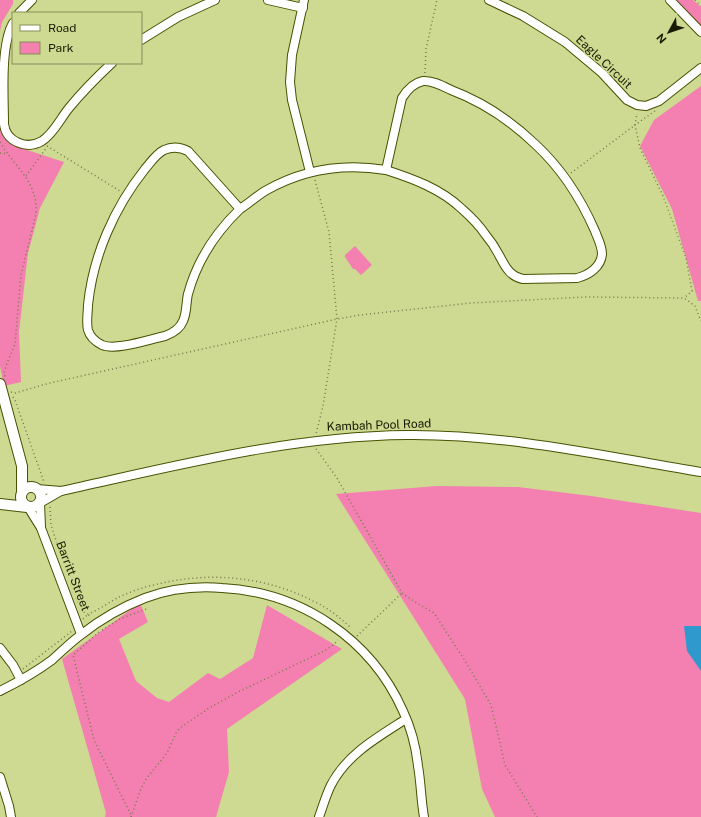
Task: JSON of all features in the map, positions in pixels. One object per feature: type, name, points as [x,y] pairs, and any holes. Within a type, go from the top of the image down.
[{"type":"street","points":[[20,12],[32,0]]},
{"type":"street","points":[[142,39],[178,17],[215,0]]},
{"type":"street","points":[[268,0],[304,4],[292,55],[290,82],[292,100],[310,172]]},
{"type":"street","name":"Eagle Circuit","points":[[488,0],[523,16],[565,42],[602,73],[627,100],[638,105]]},
{"type":"street","points":[[670,0],[701,32]]},
{"type":"street","points":[[12,25],[6,37],[4,49],[4,124],[8,136],[13,141],[21,144],[41,142],[50,134],[79,97],[111,64]]},
{"type":"street","points":[[638,105],[646,106],[659,101],[701,68]]},
{"type":"street","points":[[240,209],[191,153],[181,148],[168,149],[156,155],[126,196],[109,228],[99,254],[89,294],[87,321],[88,330],[96,341],[103,345],[112,347],[165,336],[178,330],[183,321],[188,294],[195,273],[202,258],[217,234],[240,209],[265,191],[282,182],[310,172],[346,167],[386,170],[416,180],[432,188],[452,201],[478,225],[486,234],[511,275],[523,279],[577,278],[594,270],[602,257],[601,247],[588,216],[565,178],[536,145],[514,125],[489,108],[462,94],[431,82],[424,81],[417,83],[408,89],[402,98],[386,170]]},
{"type":"street","points":[[3,382],[22,466],[21,502],[27,507]]},
{"type":"street","name":"Kambah Pool Road","points":[[40,503],[61,491],[205,460],[283,445],[356,437],[408,435],[484,438],[534,444],[701,472]]},
{"type":"street","points":[[1,504],[35,507],[40,503],[41,495],[38,486],[22,466]]},
{"type":"street","points":[[1,504],[27,488],[38,486]]},
{"type":"street","name":"Kambah Pool Road","points":[[38,486],[61,491]]},
{"type":"street","name":"Barritt Street","points":[[40,503],[41,528]]},
{"type":"street","name":"Barritt Street","points":[[27,507],[41,528],[81,634]]},
{"type":"street","points":[[0,691],[21,680],[52,660],[81,634],[104,618],[146,598],[168,592],[210,587],[236,588],[265,593],[281,598],[328,621],[352,640],[385,677],[406,719],[414,742],[424,817]]},
{"type":"street","points":[[0,648],[13,664],[21,680]]},
{"type":"street","points":[[319,817],[331,785],[348,761],[362,748],[406,719]]},
{"type":"street","points":[[0,777],[10,806],[11,817]]},
{"type":"path","points":[[424,81],[426,49],[437,0]]},
{"type":"path","points":[[695,0],[701,6]]},
{"type":"path","points":[[638,105],[636,125],[640,148],[663,196],[686,258],[692,291],[684,298]]},
{"type":"path","points":[[565,178],[659,108]]},
{"type":"path","points":[[0,142],[30,183],[34,193],[36,207],[36,214],[21,275],[15,344],[7,363],[3,382]]},
{"type":"path","points":[[26,176],[48,147],[126,196]]},
{"type":"path","points":[[0,153],[8,154]]},
{"type":"path","points":[[310,172],[315,178],[329,232],[337,319],[323,406],[314,441],[317,450],[337,478],[402,593],[434,613],[467,664],[491,705],[505,765],[537,817]]},
{"type":"path","points":[[38,486],[15,400],[8,391],[14,393],[50,382],[337,319],[360,315],[471,303],[585,297],[684,298],[695,306],[701,321]]},
{"type":"path","points":[[352,640],[402,593]]},
{"type":"path","points":[[131,816],[94,740],[73,655],[100,631],[122,618],[149,608]]},
{"type":"path","points":[[131,816],[146,780],[167,753],[176,733],[180,728],[209,708],[236,693],[333,646],[344,634]]},
{"type":"green space","points":[[0,0],[13,0],[13,4],[2,22],[0,31]]},
{"type":"green space","points":[[675,0],[693,0],[701,7],[701,30]]},
{"type":"green space","points":[[701,86],[701,301],[698,301],[672,209],[640,146],[654,120]]},
{"type":"green space","points":[[0,130],[15,146],[64,162],[40,208],[28,253],[19,332],[21,382],[4,386],[0,366]]},
{"type":"green space","points":[[355,246],[372,265],[361,275],[353,269],[345,257],[345,255]]},
{"type":"green space","points":[[437,486],[518,487],[591,496],[701,513],[701,817],[495,817],[482,789],[465,699],[336,494]]},
{"type":"green space","points":[[140,603],[148,622],[119,639],[136,681],[157,698],[169,702],[208,673],[220,679],[253,658],[267,605],[342,649],[227,729],[229,772],[216,817],[105,817],[106,813],[62,659]]},
{"type":"water","points":[[684,626],[701,626],[701,671],[687,651]]}]
